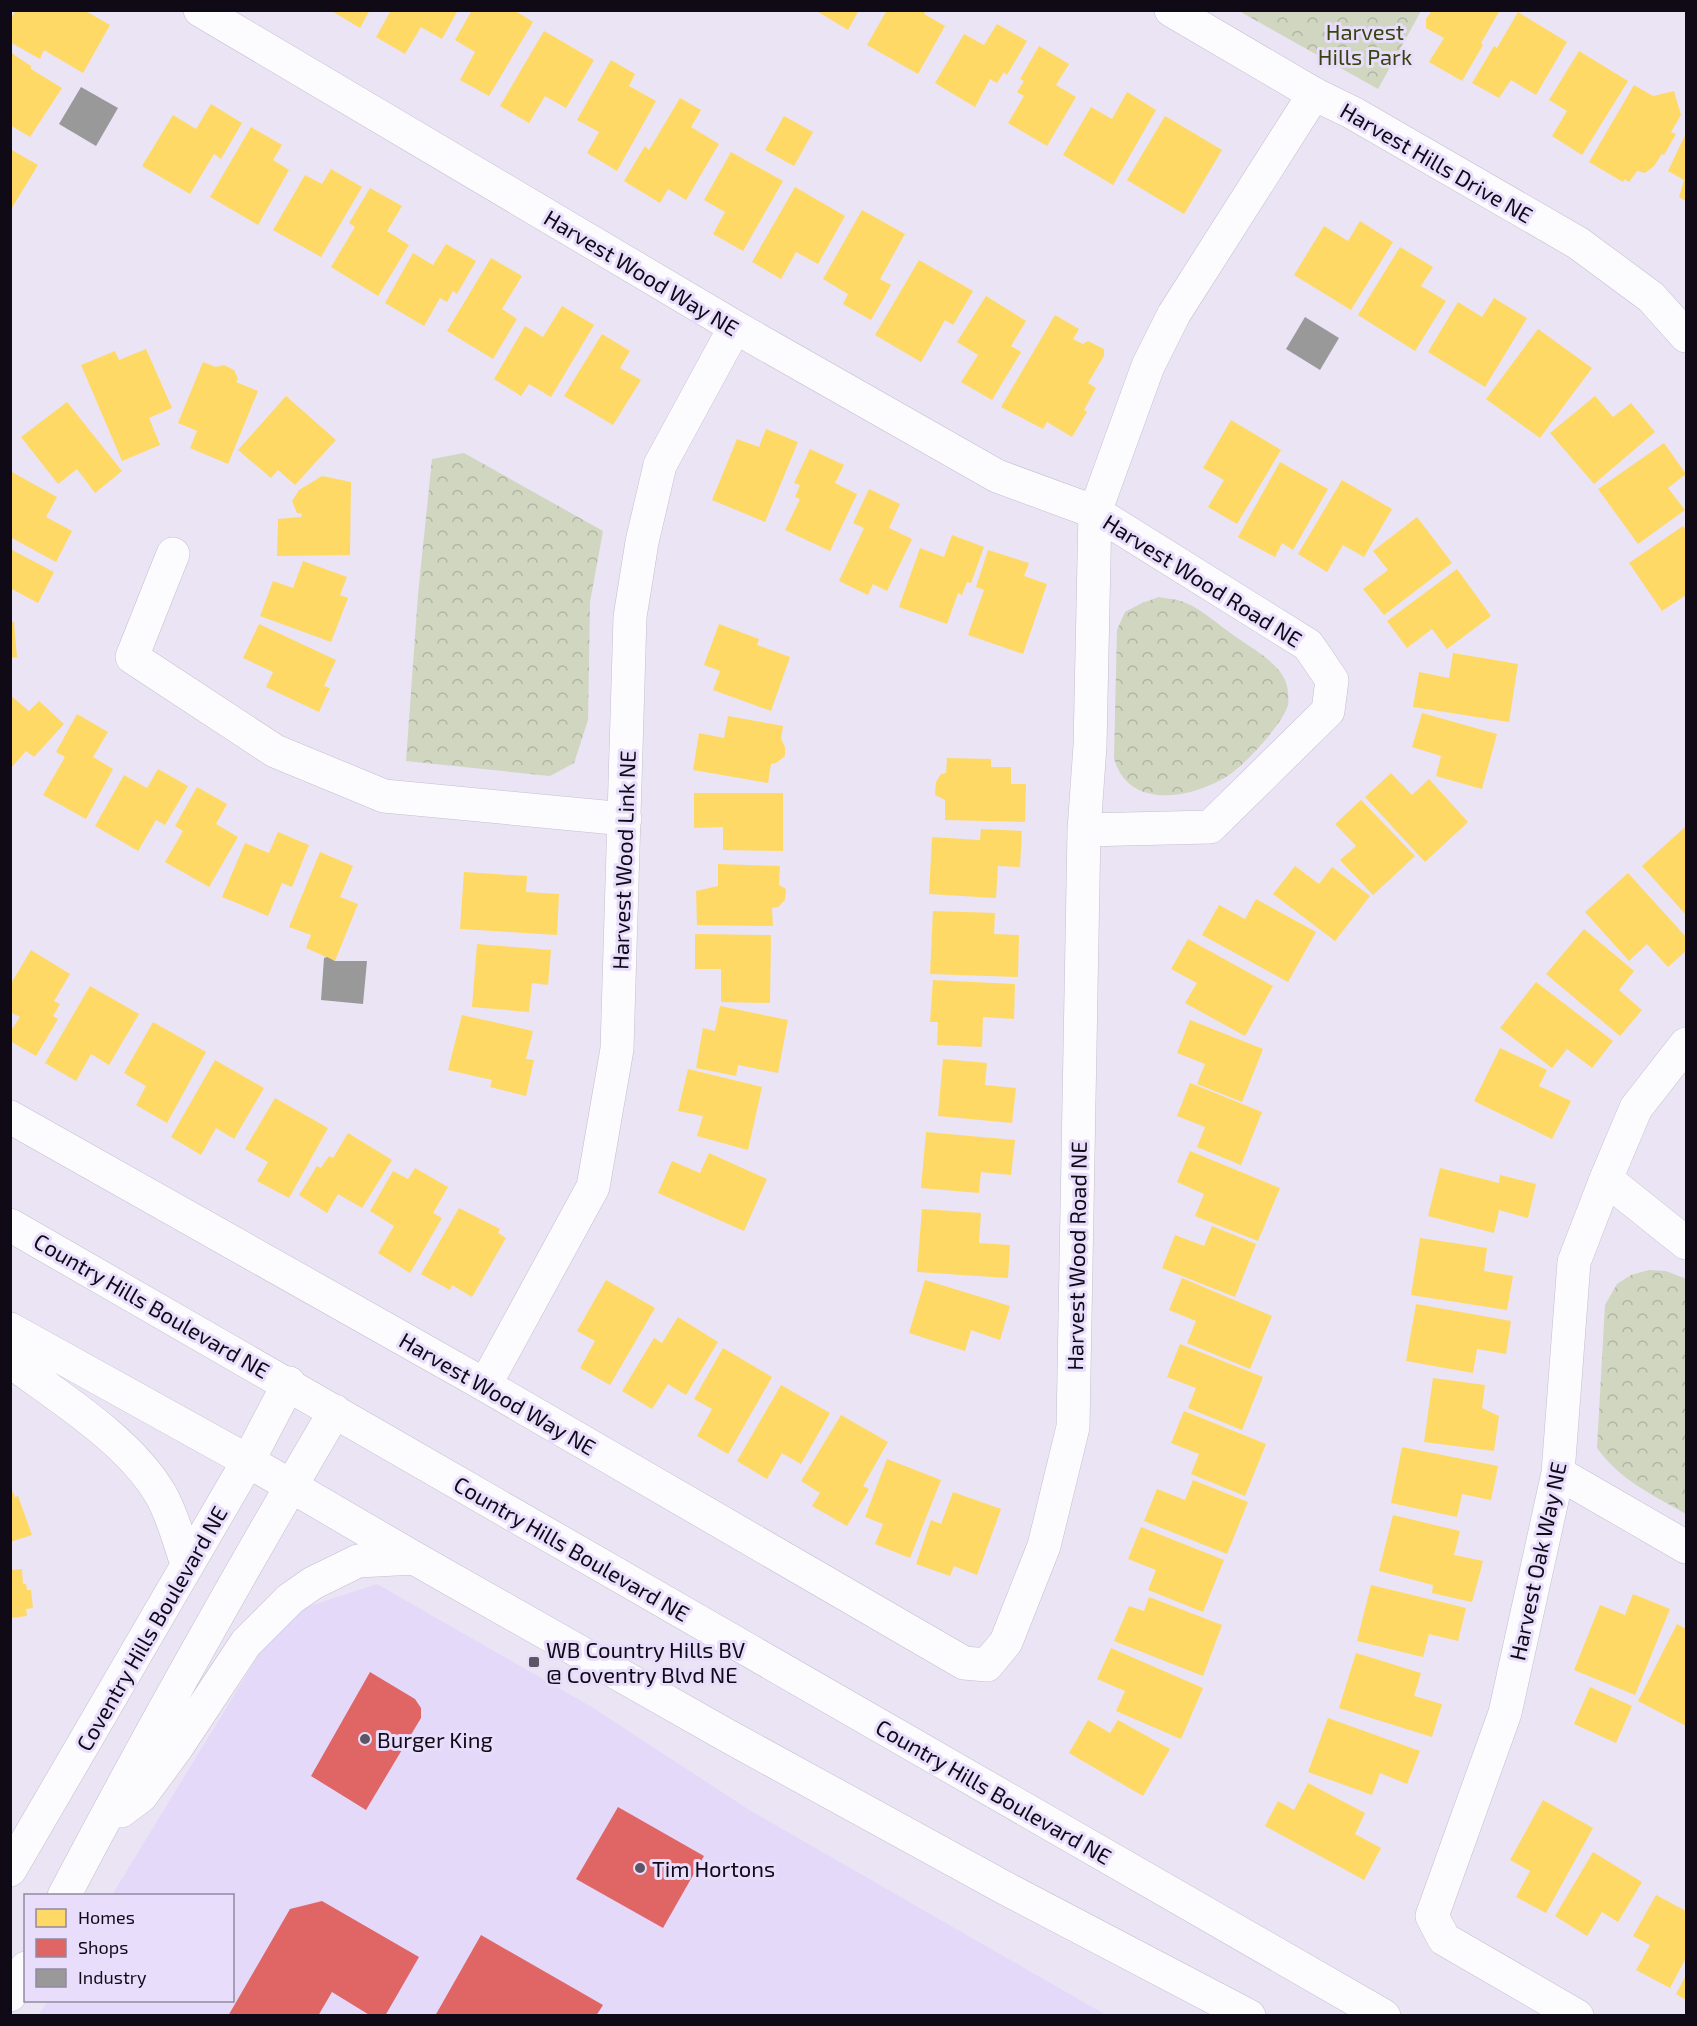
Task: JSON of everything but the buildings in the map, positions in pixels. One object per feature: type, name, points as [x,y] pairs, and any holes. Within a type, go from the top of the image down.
[{"type":"street","name":"Harvest Wood Way NE","points":[[200,10],[735,327],[997,476],[1095,512]]},
{"type":"street","name":"Harvest Hills Drive NE","points":[[1171,10],[1314,94],[1353,113],[1578,243],[1651,297],[1686,336]]},
{"type":"street","name":"Harvest Wood Road NE","points":[[987,1665],[1006,1642],[1044,1546],[1073,1427],[1084,830],[1090,746],[1095,512],[1148,366],[1174,314],[1314,94]]},
{"type":"street","name":"Harvest Wood Link NE","points":[[485,1385],[592,1187],[617,1049],[630,617],[642,542],[660,465],[735,327]]},
{"type":"street","name":"Harvest Wood Road NE","points":[[1084,830],[1210,827],[1328,711],[1332,680],[1308,645],[1095,512]]},
{"type":"street","points":[[173,554],[132,657],[275,752],[384,796],[625,819]]},
{"type":"street","name":"Harvest Oak Way NE","points":[[1577,2016],[1444,1939],[1432,1916],[1505,1713],[1558,1473],[1574,1262],[1636,1108],[1686,1044]]},
{"type":"street","name":"Harvest Wood Way NE","points":[[10,1117],[485,1385],[964,1663],[987,1665]]},
{"type":"street","points":[[1606,1179],[1686,1243]]},
{"type":"street","name":"Country Hills Boulevard NE","points":[[10,1225],[289,1383],[1384,2016]]},
{"type":"street","points":[[10,1329],[248,1461],[414,1558],[736,1740],[1003,1887],[1249,2016]]},
{"type":"street","points":[[10,1361],[107,1434],[143,1469],[161,1495],[171,1516],[187,1564]]},
{"type":"street","name":"Coventry Hills Boulevard NE","points":[[10,1870],[248,1461],[289,1383]]},
{"type":"street","points":[[65,1894],[334,1411]]},
{"type":"street","points":[[1558,1473],[1686,1547]]},
{"type":"street","points":[[101,1826],[141,1796],[177,1747],[246,1643],[290,1599],[312,1583],[358,1562],[414,1558]]},
{"type":"street","points":[[10,1995],[24,1971]]},
{"type":"shaded area","points":[[377,1584],[590,1706],[751,1811],[1106,2015],[38,2016],[47,2002],[234,2002],[234,1894],[113,1894],[283,1615]]},
{"type":"green space","name":"Harvest Hills Park","points":[[1239,11],[1421,11],[1378,89]]},
{"type":"green space","points":[[464,453],[603,531],[590,602],[588,720],[574,763],[550,776],[406,761],[418,595],[432,459]]},
{"type":"green space","points":[[1159,597],[1192,606],[1260,653],[1280,671],[1288,693],[1288,705],[1278,723],[1234,772],[1195,791],[1162,795],[1146,793],[1132,786],[1121,775],[1114,758],[1117,630],[1125,612]]},
{"type":"green space","points":[[1649,1270],[1666,1271],[1686,1279],[1686,1514],[1627,1478],[1597,1448],[1605,1305],[1617,1284],[1631,1275]]},
{"type":"place","name":"WB Country Hills BV @ Coventry Blvd NE","points":[[534,1662]]},
{"type":"place","name":"Burger King","points":[[365,1739]]},
{"type":"place","name":"Tim Hortons","points":[[640,1868]]}]
